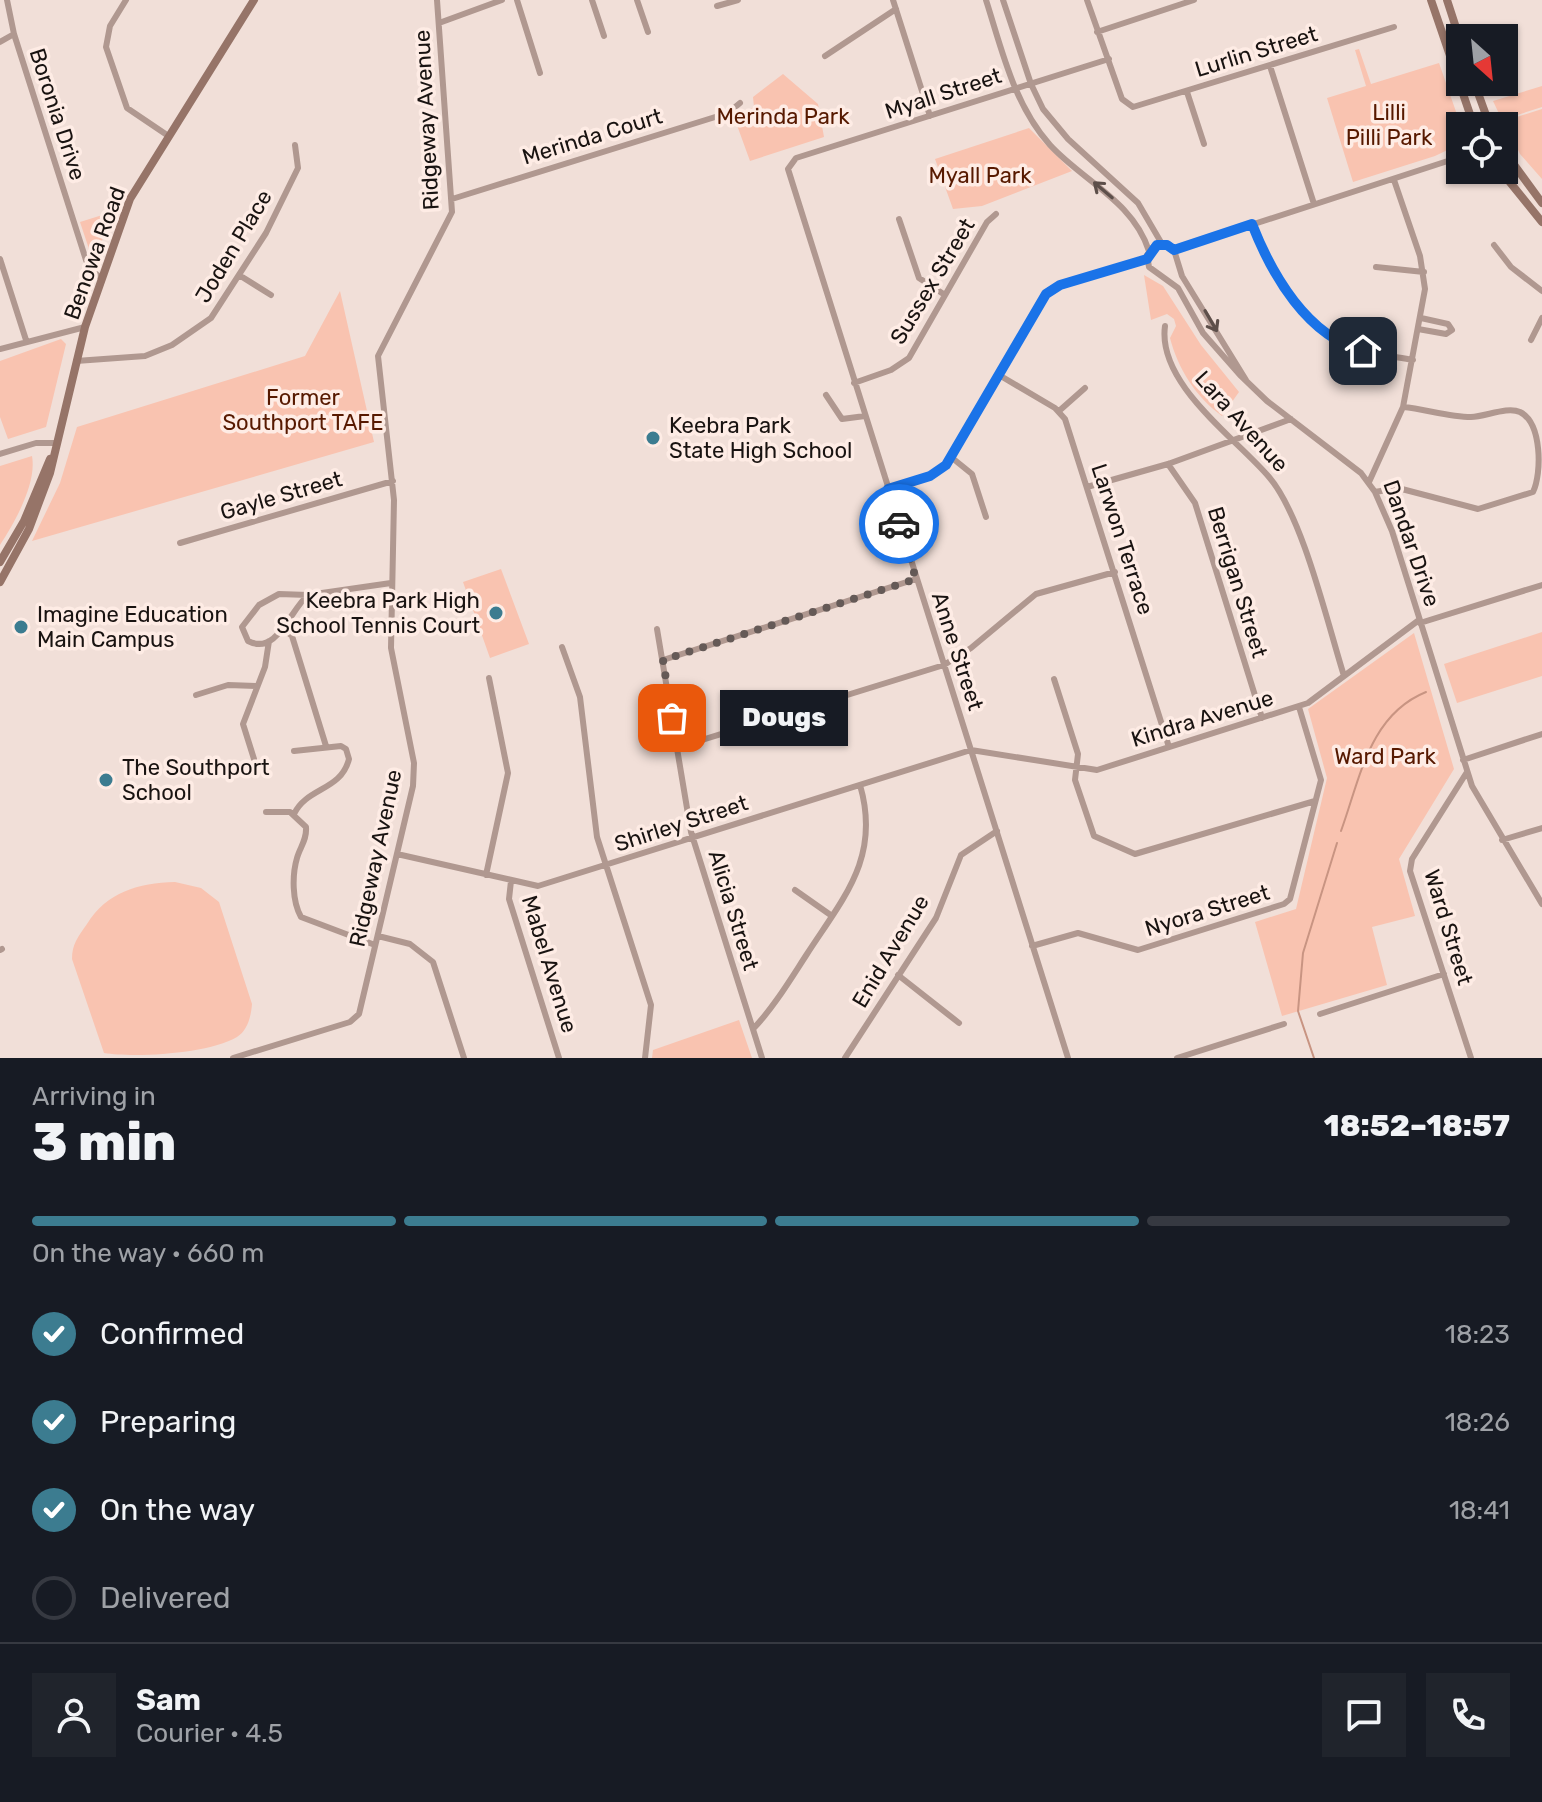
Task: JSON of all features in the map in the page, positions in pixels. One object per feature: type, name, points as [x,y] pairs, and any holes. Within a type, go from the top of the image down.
[{"type":"main road","name":"Benowa Road","points":[[0,582],[42,497],[85,327],[130,199],[167,135],[254,0]]},
{"type":"main road","points":[[1431,0],[1469,112]]},
{"type":"main road","points":[[1447,0],[1455,24]]},
{"type":"main road","points":[[1518,170],[1542,203]]},
{"type":"main road","points":[[1511,184],[1542,222]]},
{"type":"main road","name":"Benowa Road","points":[[0,562],[24,521],[55,448]]},
{"type":"street","name":"Boronia Drive","points":[[7,0],[14,34],[88,265],[101,278]]},
{"type":"street","points":[[126,0],[110,26],[106,47],[127,108],[167,135]]},
{"type":"street","name":"Ridgeway Avenue","points":[[233,1058],[350,1022],[359,1014],[414,771],[391,648],[393,481],[378,356],[447,228],[452,199],[437,0]]},
{"type":"street","points":[[439,23],[502,0]]},
{"type":"street","points":[[517,0],[540,73]]},
{"type":"street","points":[[592,0],[604,36]]},
{"type":"street","points":[[637,0],[648,32]]},
{"type":"street","points":[[717,6],[738,0]]},
{"type":"street","points":[[893,0],[930,116]]},
{"type":"street","points":[[986,0],[1016,89],[1028,114],[1050,145],[1121,206],[1145,238],[1151,271],[1163,275],[1178,288],[1218,352],[1291,419],[1347,459],[1369,482]]},
{"type":"street","points":[[1003,0],[1031,84],[1058,129],[1138,203],[1162,244],[1174,250],[1446,162]]},
{"type":"street","points":[[1087,0],[1109,59]]},
{"type":"street","points":[[1097,32],[1172,3],[1194,0]]},
{"type":"street","points":[[825,56],[896,9]]},
{"type":"street","name":"Lurlin Street","points":[[1109,59],[1122,99],[1129,106],[1139,107],[1394,27]]},
{"type":"street","points":[[0,42],[14,34]]},
{"type":"street","name":"Myall Street","points":[[789,164],[796,158],[1109,59]]},
{"type":"street","points":[[1270,66],[1314,204]]},
{"type":"street","points":[[1187,92],[1204,144]]},
{"type":"street","name":"Merinda Court","points":[[452,199],[728,113],[740,103]]},
{"type":"street","name":"Joden Place","points":[[76,361],[145,356],[160,351],[203,326],[266,233],[298,168],[295,145]]},
{"type":"street","name":"Anne Street","points":[[789,164],[789,175],[1068,1058]]},
{"type":"street","name":"Dandar Drive","points":[[1394,180],[1424,272],[1421,318],[1403,407],[1369,482],[1392,531],[1467,772],[1479,801],[1542,904]]},
{"type":"street","name":"Sussex Street","points":[[854,383],[906,362],[987,222],[996,214]]},
{"type":"street","points":[[899,219],[919,278],[945,295]]},
{"type":"street","points":[[1252,224],[1275,268],[1313,323],[1351,348],[1413,360]]},
{"type":"street","points":[[1149,251],[1162,244]]},
{"type":"street","points":[[1494,245],[1511,267],[1542,291]]},
{"type":"street","points":[[1174,250],[1185,282],[1246,380]]},
{"type":"street","points":[[0,259],[26,340]]},
{"type":"street","points":[[888,489],[942,469],[1049,290],[1147,259]]},
{"type":"street","points":[[1163,275],[1172,271],[1177,263]]},
{"type":"street","points":[[1376,267],[1424,272]]},
{"type":"street","points":[[239,275],[271,295]]},
{"type":"street","points":[[1418,329],[1446,334],[1452,330],[1448,324],[1421,318]]},
{"type":"street","points":[[1531,340],[1542,318]]},
{"type":"street","name":"Lara Avenue","points":[[1165,326],[1163,339],[1183,385],[1232,439],[1240,443],[1287,499],[1344,676]]},
{"type":"street","points":[[0,349],[85,327]]},
{"type":"street","points":[[999,375],[1059,411],[1085,388]]},
{"type":"street","points":[[826,395],[842,419],[865,416]]},
{"type":"street","points":[[1375,492],[1398,488],[1478,509],[1533,492],[1540,476],[1532,424],[1522,412],[1512,410],[1469,418],[1403,407]]},
{"type":"street","name":"Larwon Terrace","points":[[1059,411],[1067,424],[1169,747]]},
{"type":"street","points":[[1087,487],[1168,464],[1291,419]]},
{"type":"street","points":[[0,454],[36,443],[55,448]]},
{"type":"street","points":[[951,457],[972,474],[986,517]]},
{"type":"street","name":"Berrigan Street","points":[[1168,464],[1195,503],[1262,718]]},
{"type":"street","name":"Gayle Street","points":[[180,543],[393,481]]},
{"type":"street","points":[[676,748],[944,665],[971,648],[1036,594],[1115,572]]},
{"type":"street","points":[[663,660],[916,579]]},
{"type":"street","points":[[308,595],[283,629],[269,641],[255,644],[245,637],[242,627],[251,612],[279,594],[308,595],[391,583]]},
{"type":"street","name":"Kindra Avenue","points":[[971,750],[1097,770],[1299,707],[1420,622],[1542,585]]},
{"type":"street","points":[[283,629],[292,636],[326,746]]},
{"type":"street","name":"Alicia Street","points":[[657,629],[693,838],[762,1058]]},
{"type":"street","points":[[254,759],[243,724],[269,654],[269,641]]},
{"type":"street","points":[[562,647],[580,697],[595,823],[605,866],[651,1005],[645,1058]]},
{"type":"street","points":[[486,875],[508,773],[489,678]]},
{"type":"street","points":[[1054,679],[1078,754],[1075,780],[1094,836],[1135,854],[1315,801]]},
{"type":"street","points":[[196,695],[228,685],[256,686]]},
{"type":"street","name":"Nyora Street","points":[[1032,946],[1078,933],[1138,950],[1284,904],[1294,891],[1320,774],[1299,707]]},
{"type":"street","points":[[1463,760],[1542,734]]},
{"type":"street","points":[[294,751],[326,746],[346,749],[349,759],[336,783],[303,798],[294,814]]},
{"type":"street","name":"Shirley Street","points":[[397,854],[511,881],[542,885],[971,750]]},
{"type":"street","name":"Ward Street","points":[[1467,772],[1412,859],[1410,871],[1471,1058]]},
{"type":"street","points":[[753,1029],[770,1009],[855,880],[864,853],[869,817],[860,785]]},
{"type":"street","points":[[266,812],[294,814],[302,820],[307,832],[296,862],[294,897],[301,917],[375,945]]},
{"type":"street","points":[[1502,840],[1542,828]]},
{"type":"street","name":"Enid Avenue","points":[[845,1058],[936,918],[961,855],[997,831]]},
{"type":"street","name":"Mabel Avenue","points":[[511,881],[509,899],[559,1058]]},
{"type":"street","points":[[795,890],[832,916]]},
{"type":"street","points":[[378,936],[410,944],[433,962],[464,1058]]},
{"type":"street","points":[[1320,1014],[1444,974]]},
{"type":"street","points":[[898,975],[959,1023]]},
{"type":"street","points":[[1177,1058],[1284,1024]]},
{"type":"green space","name":"Lilli Pilli Park","points":[[1359,49],[1371,84],[1439,63],[1446,83],[1446,96],[1451,96],[1456,112],[1446,112],[1446,151],[1353,182],[1327,98],[1366,86],[1355,50]]},
{"type":"green space","name":"Merinda Park","points":[[783,74],[818,104],[824,137],[750,161],[734,117],[754,107],[753,97]]},
{"type":"green space","points":[[1542,86],[1542,107],[1518,115],[1518,112],[1498,112],[1493,101],[1518,96],[1518,93]]},
{"type":"green space","points":[[1542,109],[1542,179],[1518,150],[1518,117]]},
{"type":"green space","name":"Myall Park","points":[[1029,128],[1072,171],[982,206],[953,209],[935,159]]},
{"type":"green space","points":[[112,212],[97,255],[91,255],[80,222]]},
{"type":"green space","points":[[1144,275],[1163,286],[1201,345],[1239,392],[1222,416],[1196,391],[1178,361],[1170,338],[1176,326],[1174,319],[1167,314],[1151,320]]},
{"type":"green space","name":"Former Southport TAFE","points":[[340,291],[374,442],[32,541],[60,483],[77,427],[305,356]]},
{"type":"green space","points":[[61,339],[66,344],[46,427],[8,439],[0,417],[0,361]]},
{"type":"green space","points":[[32,456],[28,490],[0,545],[0,466]]},
{"type":"green space","name":"Keebra Park High School Tennis Court","points":[[501,569],[529,644],[490,658],[463,582]]},
{"type":"green space","points":[[1542,632],[1542,676],[1457,703],[1444,664]]},
{"type":"green space","name":"Ward Park","points":[[1414,633],[1454,769],[1399,859],[1415,916],[1372,927],[1387,985],[1282,1016],[1255,922],[1296,909],[1327,778],[1308,709]]},
{"type":"green space","points":[[175,882],[201,888],[219,902],[252,1004],[248,1022],[237,1037],[191,1051],[152,1055],[104,1053],[72,959],[74,945],[95,913],[114,897],[148,884]]},
{"type":"green space","points":[[739,1020],[752,1058],[652,1058],[653,1050]]},
{"type":"waterway","points":[[1341,831],[1361,770],[1379,732],[1407,702],[1426,692]]},
{"type":"waterway","points":[[1314,1058],[1298,1011],[1303,953],[1337,843]]},
{"type":"way so far","points":[[672,718],[663,660],[916,579],[899,524]]},
{"type":"place","name":"Keebra Park State High School","points":[[653,438]]},
{"type":"place","name":"Keebra Park High School Tennis Court","points":[[496,613]]},
{"type":"place","name":"Imagine Education Main Campus","points":[[21,627]]},
{"type":"place","name":"Dougs","points":[[672,718]]},
{"type":"place","name":"The Southport School","points":[[106,780]]},
{"type":"route","points":[[899,524],[888,489],[930,476],[946,465],[1049,290],[1147,259],[1149,251],[1157,245],[1167,245],[1174,250],[1252,224],[1259,242],[1305,315],[1339,342],[1363,351]]}]
